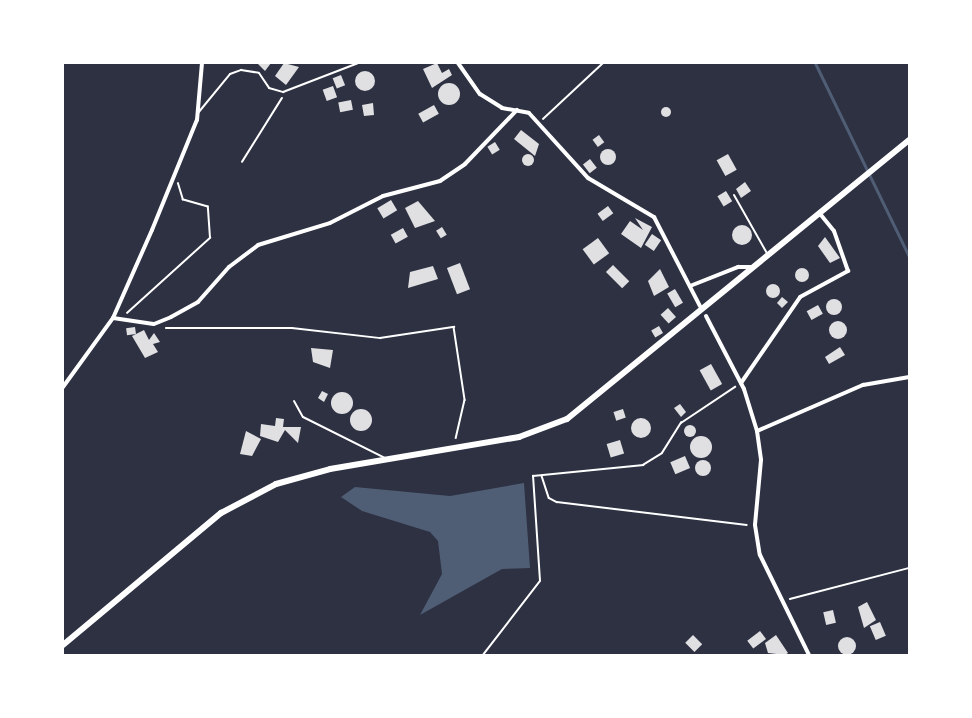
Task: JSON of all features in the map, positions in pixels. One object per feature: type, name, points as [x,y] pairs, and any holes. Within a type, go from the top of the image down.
[{"type":"main road","points":[[63,645],[234,505],[300,476],[519,437],[567,420],[769,257],[909,140]]},
{"type":"street","points":[[63,387],[113,318],[198,113],[202,63]]},
{"type":"street","points":[[458,63],[480,94],[540,121],[573,165],[654,217],[700,306]]},
{"type":"street","points":[[113,318],[154,324],[198,302],[229,267],[258,245],[330,223],[383,196],[440,181],[517,110]]},
{"type":"street","points":[[741,383],[800,297],[848,271],[834,231],[820,214]]},
{"type":"street","points":[[690,286],[738,267],[756,267]]},
{"type":"street","points":[[706,316],[741,383],[757,430],[761,460],[755,525],[780,602],[809,655]]},
{"type":"street","points":[[757,430],[863,386],[909,377]]},
{"type":"lane","points":[[198,113],[230,74],[241,70],[259,73],[272,90],[289,92],[358,63]]},
{"type":"lane","points":[[734,195],[769,257]]},
{"type":"lane","points":[[294,401],[303,417],[386,459]]},
{"type":"path","points":[[540,121],[603,63]]},
{"type":"path","points":[[242,162],[270,111],[289,92]]},
{"type":"path","points":[[120,320],[210,238],[208,207],[183,200],[172,172]]},
{"type":"path","points":[[154,324],[184,330],[291,328],[380,338],[454,327],[465,400],[454,448]]},
{"type":"path","points":[[483,655],[540,582],[533,476],[643,465],[662,453],[681,423],[741,383]]},
{"type":"path","points":[[542,475],[549,498],[557,502],[755,525]]},
{"type":"path","points":[[780,602],[909,568]]},
{"type":"water","points":[[524,483],[530,568],[502,569],[420,615],[442,574],[438,541],[430,532],[362,511],[341,497],[355,487],[450,496]]},
{"type":"building","points":[[257,63],[271,63],[265,71]]},
{"type":"building","points":[[284,63],[299,67],[286,85],[275,76]]},
{"type":"building","points":[[437,63],[442,73],[449,69],[452,75],[432,88],[423,69]]},
{"type":"building","points":[[361,71],[369,71],[375,77],[375,85],[369,91],[361,91],[355,85],[355,77]]},
{"type":"building","points":[[341,75],[345,85],[337,89],[333,78]]},
{"type":"building","points":[[449,83],[457,86],[460,94],[457,102],[449,105],[441,102],[438,94],[441,86]]},
{"type":"building","points":[[333,86],[337,97],[327,101],[323,90]]},
{"type":"building","points":[[351,100],[353,110],[340,112],[338,102]]},
{"type":"building","points":[[373,103],[374,115],[364,116],[362,105]]},
{"type":"building","points":[[434,105],[439,114],[423,122],[418,114]]},
{"type":"building","points":[[666,107],[670,108],[670,116],[666,117],[662,116],[661,112],[662,108]]},
{"type":"building","points":[[521,130],[539,144],[535,156],[514,139]]},
{"type":"building","points":[[599,135],[604,142],[598,147],[593,140]]},
{"type":"building","points":[[495,142],[500,150],[492,154],[487,147]]},
{"type":"building","points":[[608,149],[616,157],[608,165],[600,157]]},
{"type":"building","points":[[528,154],[534,160],[528,166],[522,160]]},
{"type":"building","points":[[728,154],[737,170],[725,176],[717,160]]},
{"type":"building","points":[[590,159],[597,168],[590,173],[583,165]]},
{"type":"building","points":[[745,182],[751,191],[741,198],[736,189]]},
{"type":"building","points":[[726,191],[732,201],[724,206],[717,196]]},
{"type":"building","points":[[391,200],[397,210],[383,219],[377,208]]},
{"type":"building","points":[[418,201],[435,221],[415,228],[405,208]]},
{"type":"building","points":[[608,206],[613,213],[603,221],[597,214]]},
{"type":"building","points":[[635,218],[652,227],[641,248],[621,234],[630,221],[643,230]]},
{"type":"building","points":[[742,225],[749,228],[752,235],[749,242],[742,245],[735,242],[732,235],[735,228]]},
{"type":"building","points":[[442,227],[447,235],[441,238],[436,231]]},
{"type":"building","points":[[403,228],[408,237],[396,244],[391,235]]},
{"type":"building","points":[[652,234],[661,240],[654,251],[645,245]]},
{"type":"building","points":[[825,237],[840,258],[830,263],[818,246]]},
{"type":"building","points":[[598,238],[609,253],[594,265],[583,249]]},
{"type":"building","points":[[460,263],[470,289],[457,294],[447,268]]},
{"type":"building","points":[[613,265],[629,281],[622,288],[606,272]]},
{"type":"building","points":[[433,266],[438,279],[408,288],[410,272]]},
{"type":"building","points":[[799,268],[805,268],[809,275],[805,282],[799,282],[795,278],[795,272]]},
{"type":"building","points":[[660,269],[669,287],[654,296],[648,281]]},
{"type":"building","points":[[770,284],[776,284],[780,291],[776,298],[770,298],[766,294],[766,288]]},
{"type":"building","points":[[675,289],[683,303],[675,307],[667,294]]},
{"type":"building","points":[[782,297],[788,302],[782,308],[777,303]]},
{"type":"building","points":[[834,299],[840,301],[842,307],[840,313],[834,315],[828,313],[826,307],[828,301]]},
{"type":"building","points":[[818,305],[823,314],[811,320],[807,311]]},
{"type":"building","points":[[668,308],[676,317],[669,324],[661,315]]},
{"type":"building","points":[[838,321],[844,324],[847,330],[844,336],[838,339],[832,336],[829,330],[832,324]]},
{"type":"building","points":[[659,326],[663,333],[655,337],[651,330]]},
{"type":"building","points":[[135,327],[136,334],[127,335],[126,328]]},
{"type":"building","points":[[144,330],[149,340],[154,333],[160,342],[153,344],[158,352],[145,358],[132,336]]},
{"type":"building","points":[[840,347],[845,355],[829,364],[825,357]]},
{"type":"building","points":[[311,348],[333,350],[330,368],[313,362]]},
{"type":"building","points":[[711,364],[722,384],[711,390],[700,370]]},
{"type":"building","points":[[322,391],[328,394],[324,402],[318,398]]},
{"type":"building","points":[[342,392],[350,395],[353,403],[350,411],[342,414],[334,411],[331,403],[334,395]]},
{"type":"building","points":[[680,404],[686,412],[681,417],[674,408]]},
{"type":"building","points":[[357,409],[365,409],[372,416],[372,424],[365,431],[357,431],[350,424],[350,416]]},
{"type":"building","points":[[623,409],[626,418],[616,421],[613,412]]},
{"type":"building","points":[[276,418],[284,419],[283,427],[301,427],[298,443],[285,430],[278,442],[260,436],[261,424],[275,426]]},
{"type":"building","points":[[641,418],[648,421],[651,428],[648,435],[641,438],[634,435],[631,428],[634,421]]},
{"type":"building","points":[[692,425],[695,426],[695,436],[688,437],[685,436],[684,429],[685,426]]},
{"type":"building","points":[[246,431],[261,439],[252,456],[240,454]]},
{"type":"building","points":[[701,436],[709,439],[712,447],[709,455],[701,458],[693,455],[690,447],[693,439]]},
{"type":"building","points":[[620,440],[624,453],[611,457],[607,444]]},
{"type":"building","points":[[685,456],[690,468],[675,474],[670,462]]},
{"type":"building","points":[[700,460],[706,460],[711,468],[709,474],[700,476],[695,471],[695,465]]},
{"type":"building","points":[[867,602],[876,620],[864,628],[858,607]]},
{"type":"building","points":[[833,610],[836,623],[826,625],[823,612]]},
{"type":"building","points":[[880,622],[886,636],[876,640],[870,626]]},
{"type":"building","points":[[760,631],[766,639],[753,649],[747,641]]},
{"type":"building","points":[[693,635],[702,644],[694,652],[685,643]]},
{"type":"building","points":[[776,635],[788,653],[785,655],[768,653],[765,643]]},
{"type":"building","points":[[847,637],[855,642],[856,646],[851,654],[847,655],[839,650],[838,646],[843,638]]},
{"type":"waterway","points":[[815,63],[909,257]]}]
